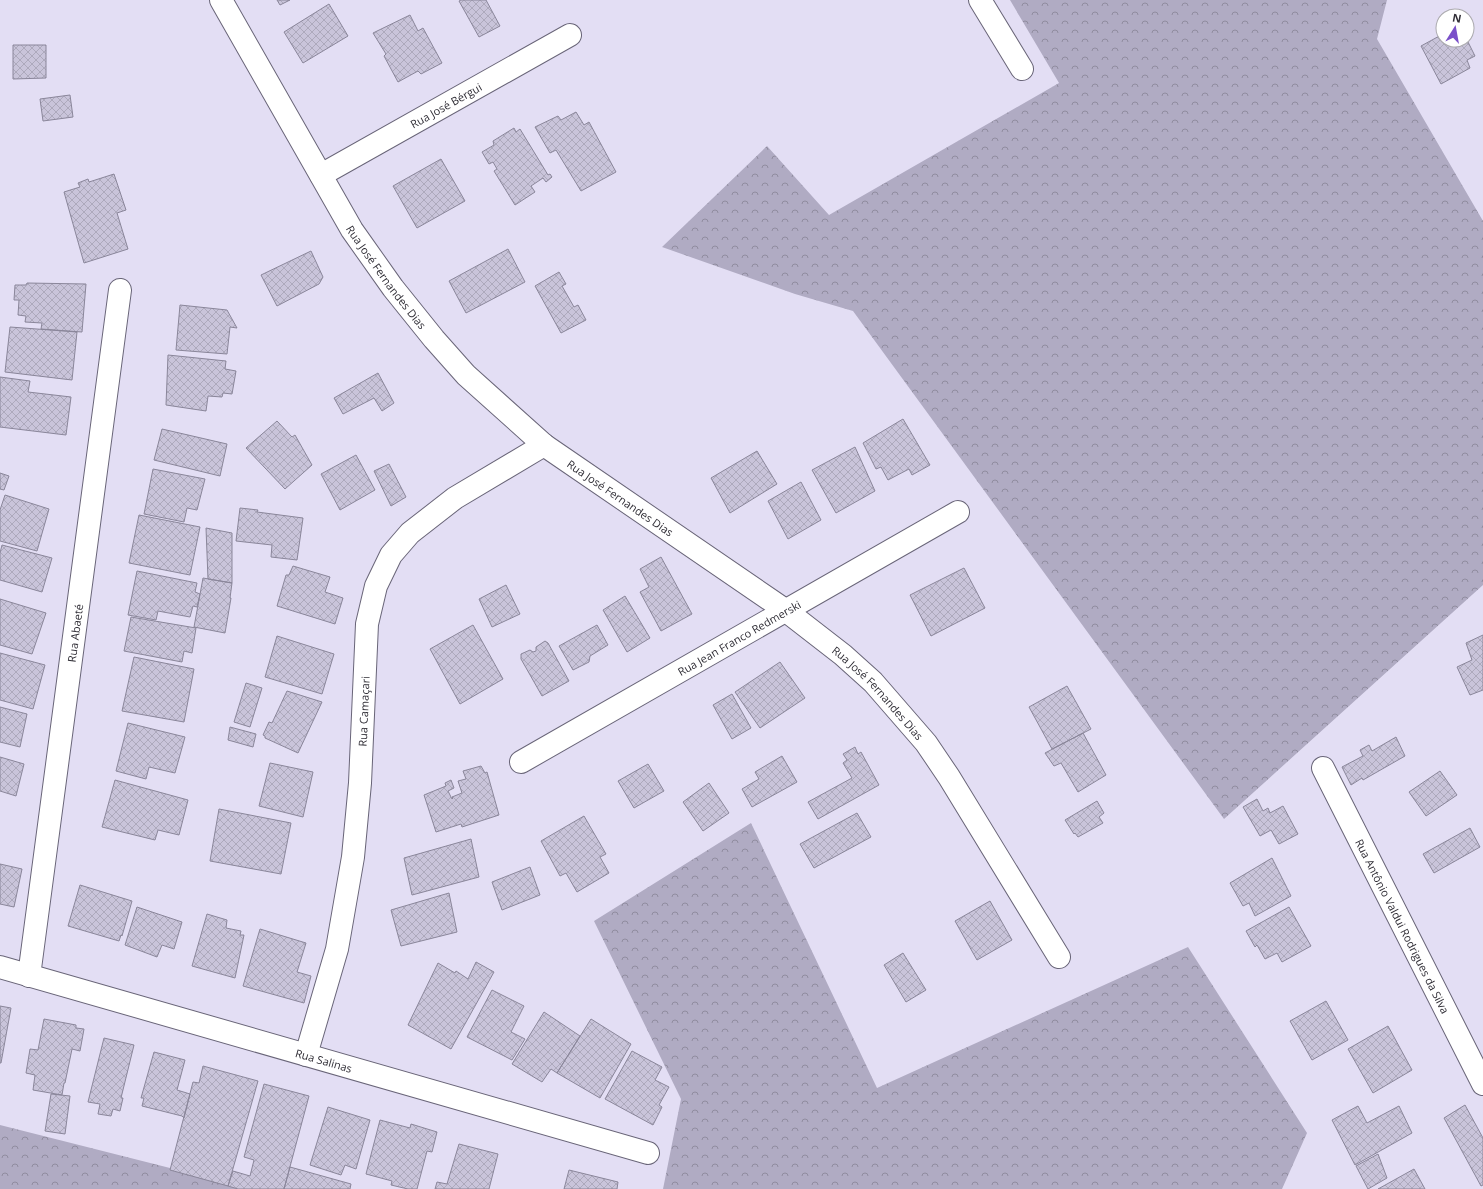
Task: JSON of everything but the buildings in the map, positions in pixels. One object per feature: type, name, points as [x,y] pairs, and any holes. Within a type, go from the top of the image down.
[{"type":"street","name":"Rua José Fernandes Dias","points":[[222,0],[352,230],[393,288],[434,339],[466,375],[544,445],[785,610],[843,654],[873,682],[926,743],[972,812],[1059,957]]},
{"type":"street","points":[[980,0],[1022,69]]},
{"type":"street","name":"Rua José Bérgui","points":[[321,175],[570,35]]},
{"type":"street","name":"Rua Abaeté","points":[[29,976],[120,290]]},
{"type":"street","name":"Rua Camaçari","points":[[306,1055],[337,949],[353,858],[360,784],[367,624],[376,586],[391,555],[410,533],[456,498],[544,445]]},
{"type":"street","name":"Rua Jean Franco Redmerski","points":[[521,762],[958,512]]},
{"type":"street","name":"Rua Antônio Valdui Rodrigues da Silva","points":[[1323,768],[1483,1084]]},
{"type":"street","name":"Rua Salinas","points":[[0,967],[648,1153]]},
{"type":"green space","points":[[1010,0],[1387,0],[1377,39],[1483,221],[1483,585],[1224,819],[853,311],[795,294],[662,247],[767,146],[829,215],[1059,83]]},
{"type":"green space","points":[[751,823],[877,1088],[1188,947],[1307,1133],[1282,1189],[663,1189],[681,1099],[594,921]]},
{"type":"green space","points":[[0,1125],[253,1189],[0,1189]]}]
